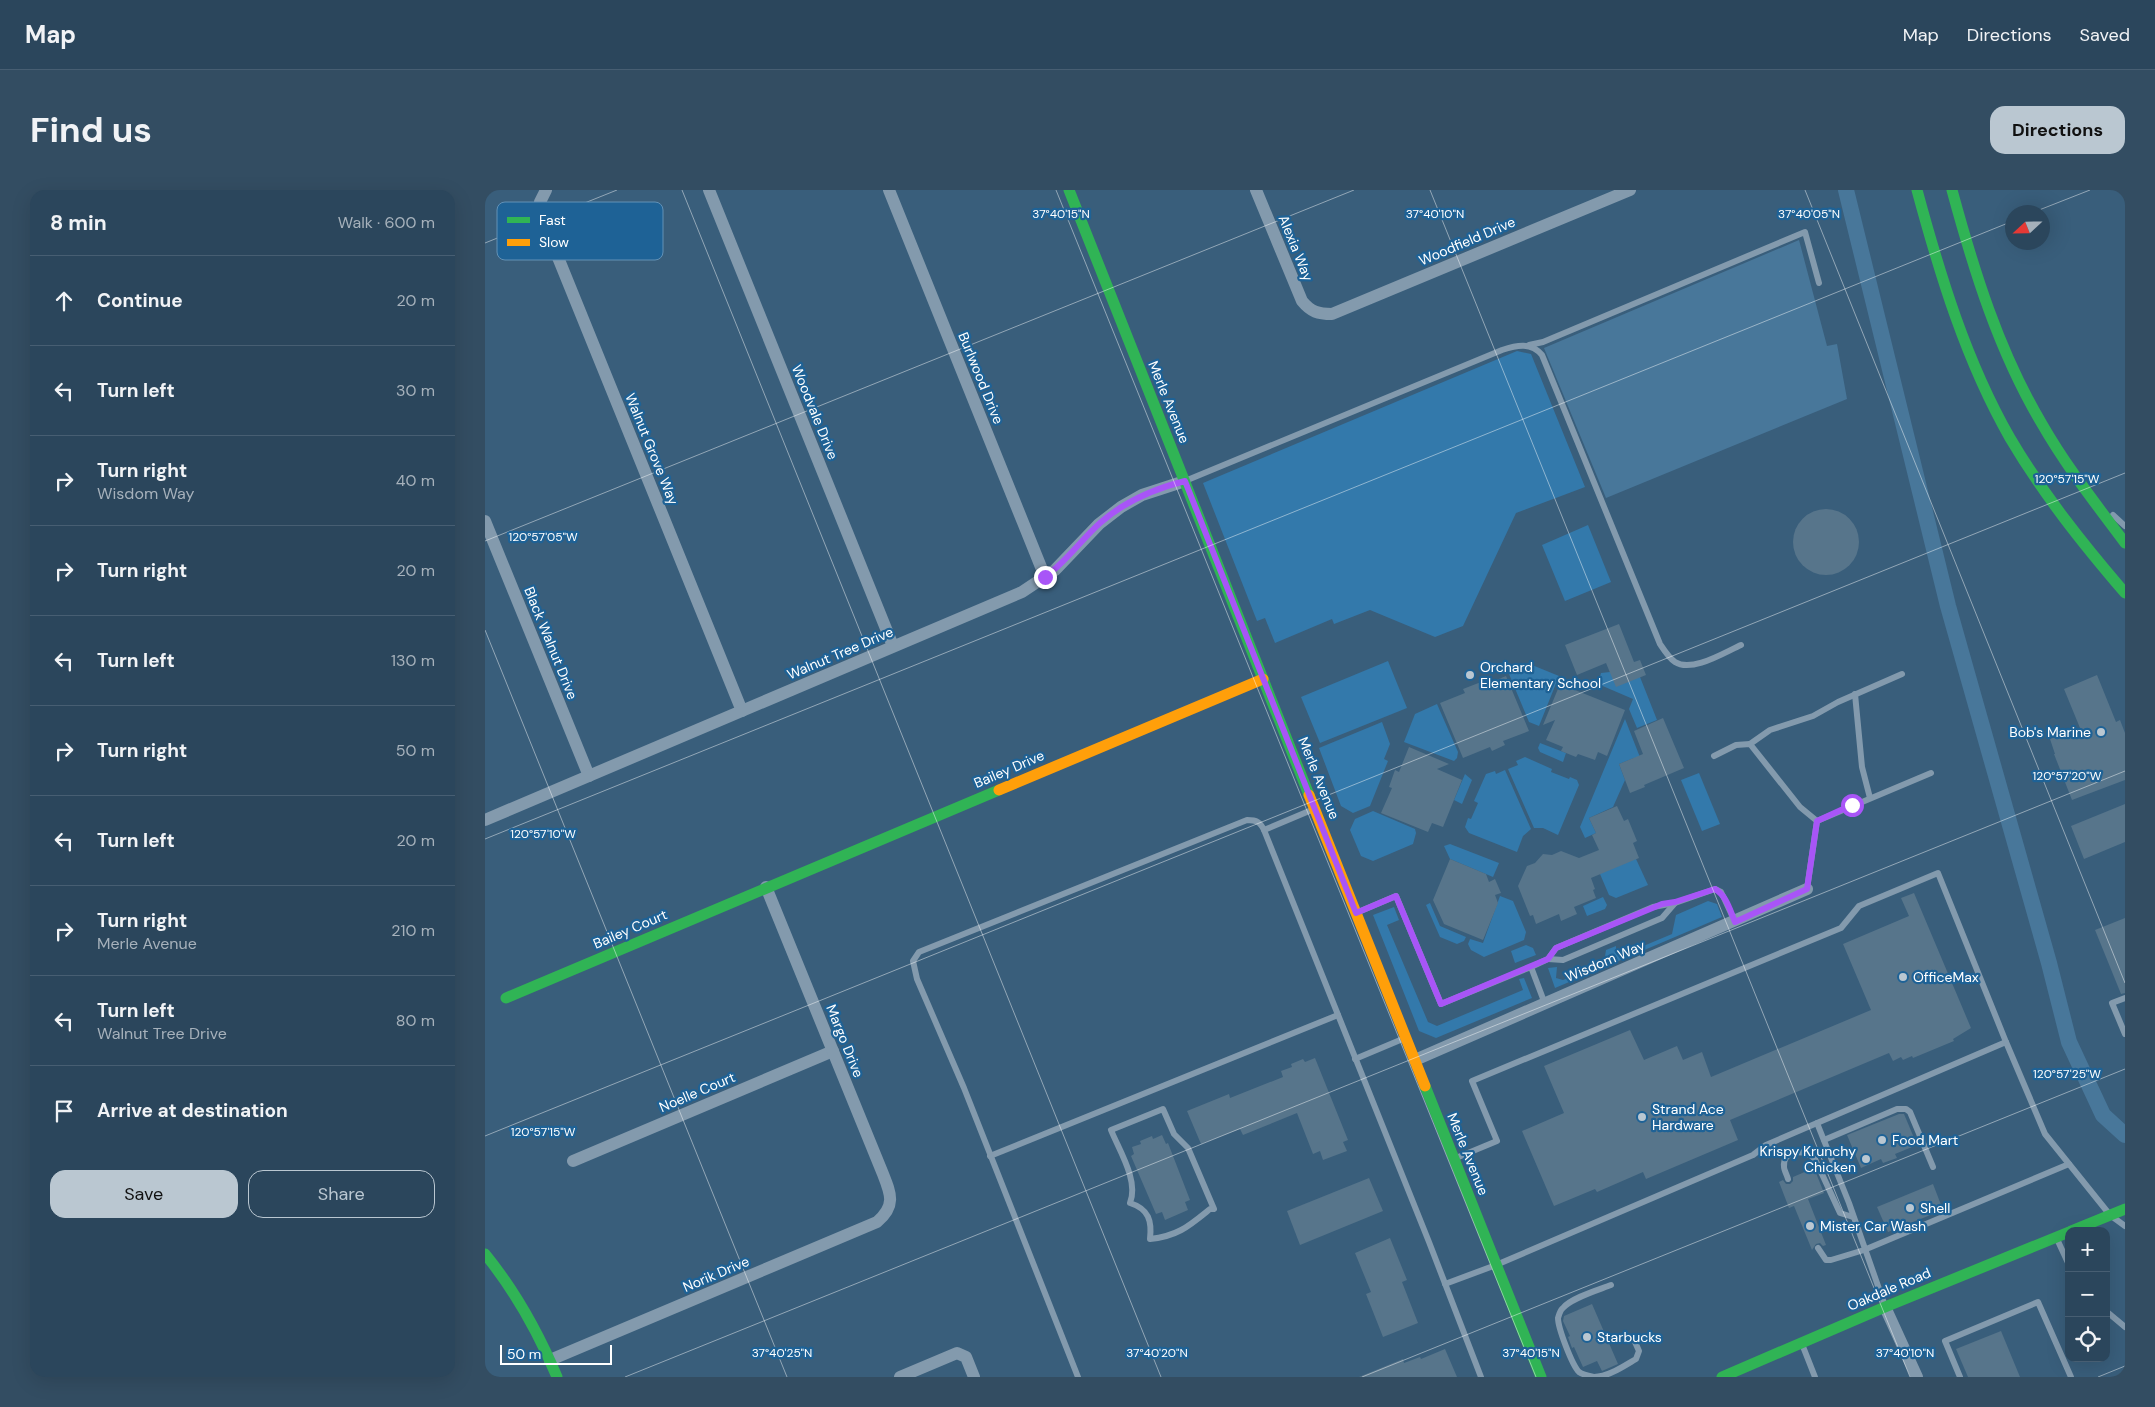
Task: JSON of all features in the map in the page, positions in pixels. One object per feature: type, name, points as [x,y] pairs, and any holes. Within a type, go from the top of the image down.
[{"type":"street","name":"Woodvale Drive","points":[[709,190],[893,646]]},
{"type":"street","name":"Burlwood Drive","points":[[889,190],[1045,577]]},
{"type":"street","name":"Merle Avenue","points":[[1069,190],[1541,1377]]},
{"type":"street","name":"Alexia Way","points":[[1256,190],[1302,301],[1315,312]]},
{"type":"street","name":"Woodfield Drive","points":[[1315,312],[1332,314],[1630,190]]},
{"type":"street","points":[[1917,190],[1952,310],[1975,368],[2029,470],[2058,511],[2125,593]]},
{"type":"street","points":[[1952,190],[1982,294],[2005,350],[2030,403],[2059,453],[2125,543]]},
{"type":"street","name":"Walnut Grove Way","points":[[559,260],[742,711]]},
{"type":"street","name":"Walnut Tree Drive","points":[[485,820],[1022,592],[1045,577],[1067,559],[1099,524],[1121,507],[1161,487],[1185,481]]},
{"type":"street","name":"Black Walnut Drive","points":[[485,521],[589,776]]},
{"type":"street","name":"Bailey Drive","points":[[766,887],[1263,679]]},
{"type":"street","name":"Bailey Court","points":[[506,998],[766,887]]},
{"type":"street","name":"Margo Drive","points":[[766,887],[891,1194],[889,1208]]},
{"type":"street","name":"Wisdom Way","points":[[1415,1060],[1807,889]]},
{"type":"street","name":"Noelle Court","points":[[573,1161],[833,1051]]},
{"type":"street","name":"Norik Drive","points":[[551,1360],[877,1222],[889,1208]]},
{"type":"street","name":"Oakdale Road","points":[[2080,1227],[2125,1209]]},
{"type":"street","name":"Oakdale Road","points":[[1722,1377],[1749,1369],[1801,1343],[2065,1233]]},
{"type":"street","points":[[485,1254],[521,1301],[551,1360],[557,1377]]},
{"type":"street","points":[[1885,1307],[1917,1377]]},
{"type":"street","points":[[900,1377],[957,1353],[963,1354],[966,1357],[974,1377]]},
{"type":"lane","points":[[1185,481],[1502,350],[1543,342],[1805,232],[1819,283]]},
{"type":"lane","points":[[1527,345],[1537,349],[1542,356],[1660,644],[1675,662],[1685,665],[1695,665],[1741,645]]},
{"type":"lane","points":[[2085,490],[2125,526]]},
{"type":"lane","points":[[1714,756],[1736,745],[1750,744],[1769,730],[1813,716],[1855,694],[1902,674]]},
{"type":"lane","points":[[1855,694],[1862,768],[1870,798]]},
{"type":"lane","points":[[1750,744],[1800,807],[1817,821]]},
{"type":"lane","points":[[1817,821],[1931,772]]},
{"type":"lane","points":[[1264,830],[1315,808]]},
{"type":"lane","points":[[1078,1377],[917,979],[913,961],[916,955],[930,948],[1247,820],[1261,822],[1481,1377]]},
{"type":"lane","points":[[1807,889],[1817,821]]},
{"type":"lane","points":[[1454,1159],[1497,1141],[1472,1081],[1841,928],[1859,906],[1938,872],[2045,1134],[2110,1215],[2125,1226]]},
{"type":"lane","points":[[1356,913],[1396,896],[1441,1004],[1531,967],[1548,959],[1556,948],[1653,907],[1715,889],[1721,892],[1735,922]]},
{"type":"lane","points":[[1548,959],[1563,960],[1661,918],[1675,902]]},
{"type":"lane","points":[[1531,967],[1545,1004]]},
{"type":"lane","points":[[2125,998],[2112,1003],[2125,1034]]},
{"type":"lane","points":[[990,1156],[1338,1015]]},
{"type":"lane","points":[[1355,1059],[1406,1037]]},
{"type":"lane","points":[[1445,1284],[1496,1265],[1753,1155],[1766,1145],[2006,1042]]},
{"type":"lane","points":[[1163,1109],[1165,1111],[1174,1134],[1188,1148],[1214,1209],[1210,1209],[1185,1230],[1168,1236],[1149,1239],[1151,1227],[1149,1218],[1138,1205],[1130,1203],[1133,1197],[1129,1174],[1111,1130],[1163,1109]]},
{"type":"lane","points":[[1824,1140],[1897,1109],[1906,1109],[1933,1168]]},
{"type":"lane","points":[[1817,1123],[1885,1307]]},
{"type":"lane","points":[[1788,1178],[1784,1166],[1785,1160],[1789,1155],[1803,1151],[1810,1153],[1815,1159],[1840,1213],[1853,1217]]},
{"type":"lane","points":[[1818,1248],[1826,1260],[1864,1250],[2069,1164]]},
{"type":"lane","points":[[2056,1237],[2065,1256]]},
{"type":"lane","points":[[1611,1285],[1572,1301],[1561,1310],[1558,1318],[1560,1329],[1575,1365],[1582,1373],[1588,1375],[1607,1374],[1636,1359],[1639,1352],[1635,1342]]},
{"type":"lane","points":[[1960,1377],[1945,1341],[2037,1302],[2065,1357]]},
{"type":"lane","points":[[2110,1315],[2125,1327]]},
{"type":"lane","points":[[1801,1343],[1815,1377]]},
{"type":"lane","points":[[2067,1362],[2071,1377]]},
{"type":"shaded area","points":[[1799,240],[1827,346],[1837,344],[1847,399],[1606,498],[1544,348]]},
{"type":"shaded area","points":[[1517,351],[1531,354],[1585,487],[1516,513],[1463,626],[1435,637],[1370,610],[1334,624],[1332,619],[1275,643],[1265,618],[1257,621],[1203,483]]},
{"type":"shaded area","points":[[1588,525],[1611,582],[1565,601],[1542,545]]},
{"type":"shaded area","points":[[1388,661],[1407,708],[1320,743],[1301,697]]},
{"type":"shaded area","points":[[1532,665],[1559,676],[1539,726],[1529,722],[1509,674]]},
{"type":"shaded area","points":[[1610,672],[1640,677],[1657,720],[1637,728],[1629,709],[1633,699],[1598,684],[1601,673]]},
{"type":"shaded area","points":[[1437,704],[1458,752],[1457,758],[1454,761],[1404,742],[1415,714]]},
{"type":"shaded area","points":[[1625,719],[1645,770],[1634,758],[1619,764],[1625,780],[1613,807],[1589,818],[1596,833],[1585,838],[1580,827]]},
{"type":"shaded area","points":[[1382,722],[1390,744],[1384,759],[1388,761],[1370,806],[1353,813],[1341,806],[1319,748]]},
{"type":"shaded area","points":[[1540,743],[1566,753],[1563,762],[1540,752],[1538,748]]},
{"type":"shaded area","points":[[1525,757],[1552,769],[1551,772],[1577,780],[1579,785],[1558,835],[1543,828],[1534,828],[1508,769],[1518,765],[1516,761]]},
{"type":"shaded area","points":[[1505,770],[1531,829],[1523,836],[1517,852],[1469,833],[1465,827],[1468,818],[1471,819],[1478,803],[1474,801],[1486,774],[1495,771],[1496,774]]},
{"type":"shaded area","points":[[1699,773],[1720,824],[1702,831],[1681,780]]},
{"type":"shaded area","points":[[1465,774],[1472,780],[1462,804],[1454,800]]},
{"type":"shaded area","points":[[1373,811],[1415,829],[1416,833],[1413,844],[1373,861],[1361,856],[1350,830],[1355,819]]},
{"type":"shaded area","points":[[1450,844],[1499,863],[1493,877],[1450,859],[1444,846]]},
{"type":"shaded area","points":[[1636,859],[1648,885],[1616,898],[1609,895],[1594,860]]},
{"type":"shaded area","points":[[1500,896],[1513,901],[1526,932],[1524,940],[1484,957],[1471,950],[1468,944],[1470,939],[1483,943]]},
{"type":"shaded area","points":[[1603,897],[1607,905],[1605,909],[1587,916],[1583,906]]},
{"type":"shaded area","points":[[1708,901],[1717,904],[1722,917],[1555,988],[1548,968],[1557,967],[1556,978],[1563,980],[1604,963],[1606,950],[1616,946],[1616,954],[1622,955],[1672,934],[1676,915]]},
{"type":"shaded area","points":[[1430,903],[1440,926],[1466,937],[1464,941],[1457,944],[1440,937],[1426,905]]},
{"type":"shaded area","points":[[1394,907],[1399,920],[1387,925],[1428,1022],[1437,1026],[1523,990],[1519,979],[1524,978],[1532,998],[1436,1038],[1419,1031],[1373,915]]},
{"type":"shaded area","points":[[1526,945],[1533,948],[1536,955],[1515,963],[1511,951]]},
{"type":"building","points":[[1826,509],[1838,512],[1849,519],[1856,530],[1859,542],[1856,554],[1849,565],[1838,572],[1826,575],[1814,572],[1803,565],[1796,554],[1793,542],[1796,530],[1803,519],[1814,512]]},
{"type":"building","points":[[1619,624],[1634,662],[1640,660],[1646,675],[1616,687],[1606,663],[1577,675],[1565,645]]},
{"type":"building","points":[[2097,675],[2116,722],[2120,720],[2125,733],[2125,780],[2072,800],[2050,739],[2080,728],[2064,689]]},
{"type":"building","points":[[1506,676],[1529,731],[1503,741],[1505,745],[1492,751],[1490,747],[1463,758],[1440,703],[1465,693],[1463,689],[1481,682],[1482,686]]},
{"type":"building","points":[[1560,684],[1625,710],[1607,756],[1598,752],[1595,760],[1578,754],[1576,757],[1561,751],[1563,747],[1546,740],[1555,720],[1543,725]]},
{"type":"building","points":[[1663,718],[1684,768],[1630,793],[1619,764],[1643,754],[1634,731]]},
{"type":"building","points":[[1409,747],[1449,764],[1437,769],[1462,780],[1443,827],[1432,823],[1428,832],[1381,813],[1392,788],[1389,787],[1395,770],[1399,772]]},
{"type":"building","points":[[2125,804],[2125,842],[2084,859],[2071,826]]},
{"type":"building","points":[[1617,806],[1624,821],[1628,819],[1637,841],[1633,843],[1639,858],[1591,878],[1596,898],[1574,907],[1577,914],[1561,921],[1559,914],[1536,924],[1533,915],[1530,916],[1518,886],[1527,866],[1535,863],[1543,854],[1552,855],[1561,851],[1579,858],[1599,850],[1592,835],[1596,833],[1589,818]]},
{"type":"building","points":[[1450,859],[1486,874],[1489,882],[1495,879],[1501,893],[1495,895],[1498,903],[1483,940],[1444,924],[1433,900]]},
{"type":"building","points":[[1914,893],[1971,1028],[1953,1039],[1954,1041],[1913,1058],[1912,1056],[1903,1060],[1901,1057],[1893,1061],[1889,1053],[1730,1120],[1738,1140],[1646,1179],[1643,1172],[1597,1192],[1595,1189],[1554,1206],[1522,1131],[1564,1113],[1544,1066],[1630,1030],[1644,1060],[1677,1046],[1683,1060],[1702,1052],[1711,1077],[1871,1010],[1843,944],[1909,916],[1901,898]]},
{"type":"building","points":[[2125,918],[2125,993],[2121,994],[2095,930]]},
{"type":"building","points":[[1315,1058],[1348,1140],[1343,1142],[1347,1151],[1323,1160],[1320,1151],[1313,1154],[1297,1113],[1243,1135],[1240,1129],[1201,1144],[1187,1111],[1229,1094],[1230,1098],[1283,1077],[1281,1071],[1292,1067],[1291,1064],[1303,1059],[1305,1062]]},
{"type":"building","name":"Food Mart","points":[[1899,1114],[1904,1114],[1917,1145],[1895,1154],[1897,1158],[1883,1163],[1881,1159],[1861,1168],[1847,1135]]},
{"type":"building","points":[[1162,1135],[1166,1144],[1168,1143],[1190,1200],[1185,1202],[1188,1210],[1165,1220],[1162,1212],[1156,1214],[1131,1156],[1134,1154],[1132,1147],[1141,1144],[1140,1141],[1152,1136],[1153,1139]]},
{"type":"building","name":"Mister Car Wash","points":[[1814,1168],[1824,1193],[1808,1199],[1826,1245],[1816,1244],[1812,1250],[1794,1206],[1789,1208],[1779,1182],[1783,1180],[1786,1184],[1790,1184],[1793,1181],[1793,1177]]},
{"type":"building","points":[[1369,1178],[1383,1211],[1300,1245],[1287,1211]]},
{"type":"building","name":"Shell","points":[[1933,1184],[1943,1210],[1888,1232],[1877,1207]]},
{"type":"building","points":[[1390,1238],[1407,1280],[1402,1282],[1418,1323],[1383,1337],[1366,1294],[1371,1292],[1355,1253]]},
{"type":"building","name":"Starbucks","points":[[1592,1304],[1618,1364],[1602,1371],[1597,1361],[1583,1367],[1574,1347],[1572,1348],[1568,1337],[1570,1336],[1563,1321],[1564,1316]]},
{"type":"building","points":[[2001,1331],[2020,1377],[1968,1377],[1956,1349]]},
{"type":"building","points":[[1445,1349],[1457,1377],[1359,1377],[1403,1359],[1404,1363],[1420,1357],[1421,1359]]},
{"type":"waterway","points":[[1846,190],[1948,606],[2049,963],[2069,1042],[2103,1115],[2125,1135]]},
{"type":"traffic: fast","points":[[1069,190],[1309,795]]},
{"type":"traffic: fast","points":[[1917,190],[1945,286],[1967,348],[1994,409],[2023,459],[2050,499],[2125,593]]},
{"type":"traffic: fast","points":[[1952,190],[1969,251],[1989,310],[2000,340],[2027,397],[2061,455],[2125,543]]},
{"type":"traffic: fast","points":[[506,998],[999,790]]},
{"type":"traffic: fast","points":[[1425,1086],[1541,1377]]},
{"type":"traffic: fast","points":[[2081,1227],[2125,1209]]},
{"type":"traffic: fast","points":[[1722,1377],[1885,1307],[2065,1234]]},
{"type":"traffic: fast","points":[[485,1254],[507,1283],[525,1313],[557,1377]]},
{"type":"traffic: slow","points":[[999,790],[1263,679]]},
{"type":"traffic: slow","points":[[1309,795],[1425,1086]]},
{"type":"place","name":"Orchard Elementary School","points":[[1470,675]]},
{"type":"place","name":"Bob's Marine","points":[[2101,732]]},
{"type":"place","name":"OfficeMax","points":[[1903,977]]},
{"type":"place","name":"Strand Ace Hardware","points":[[1642,1117]]},
{"type":"place","name":"Food Mart","points":[[1882,1140]]},
{"type":"place","name":"Krispy Krunchy Chicken","points":[[1866,1159]]},
{"type":"place","name":"Shell","points":[[1910,1208]]},
{"type":"place","name":"Mister Car Wash","points":[[1810,1226]]},
{"type":"place","name":"Starbucks","points":[[1587,1337]]},
{"type":"route","points":[[1045,577],[1067,559],[1099,524],[1121,507],[1161,487],[1185,481],[1356,913],[1396,896],[1441,1004],[1548,959],[1556,948],[1662,904],[1675,902],[1715,889],[1721,892],[1735,922],[1807,889],[1817,821],[1852,805]]}]
